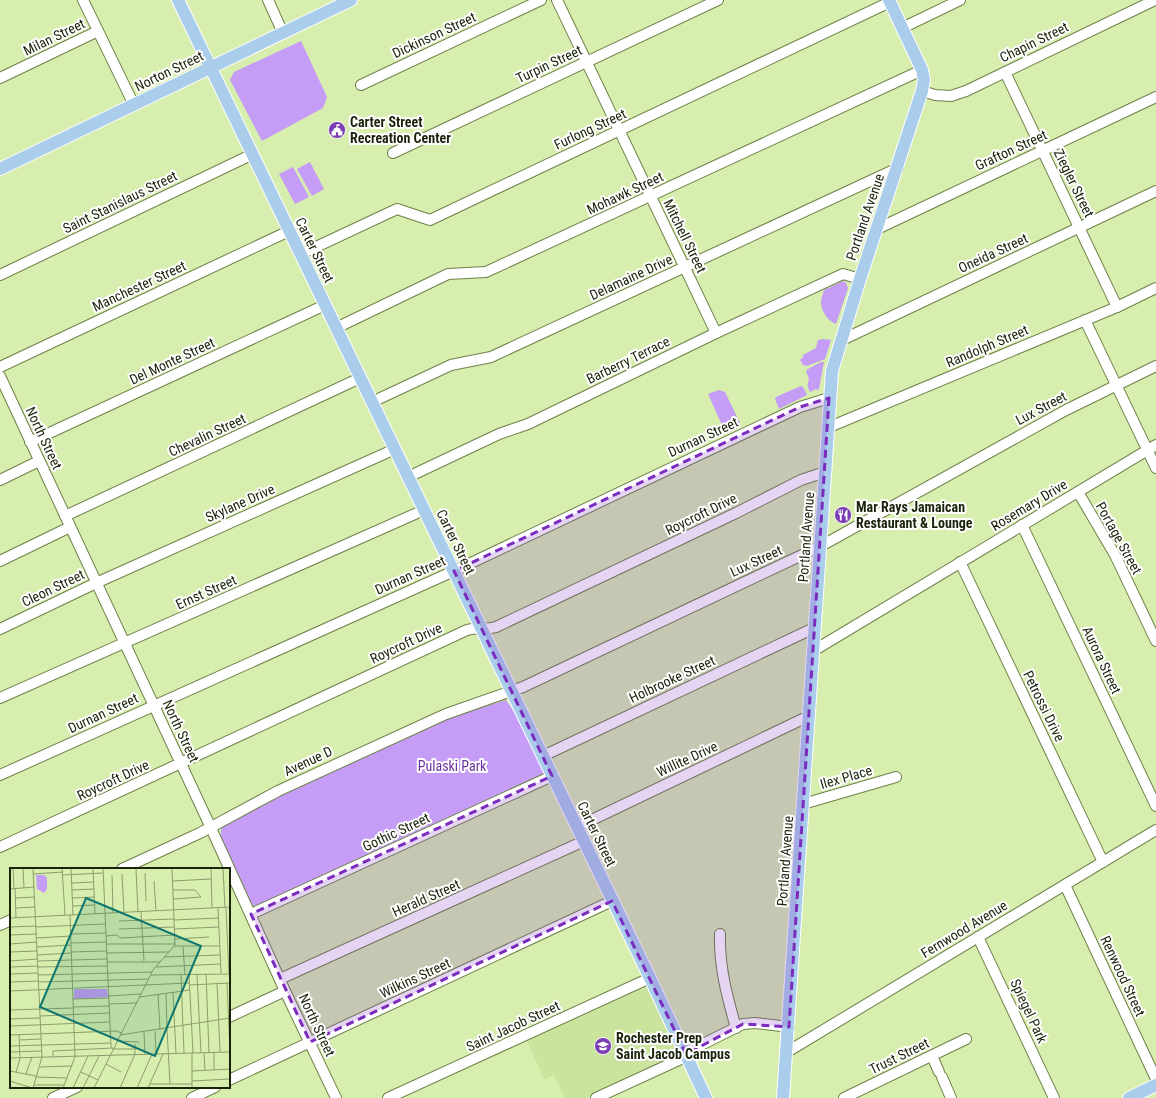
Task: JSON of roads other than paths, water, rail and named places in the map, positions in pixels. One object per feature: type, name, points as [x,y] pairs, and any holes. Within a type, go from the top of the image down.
[{"type":"main road","name":"Carter Street","points":[[178,0],[394,449],[454,570],[706,1098]]},
{"type":"main road","name":"Norton Street","points":[[0,169],[351,0]]},
{"type":"main road","name":"Portland Avenue","points":[[784,1098],[804,804],[814,628],[821,546],[827,428],[832,371],[860,279],[898,168],[922,92],[924,80],[922,70],[890,1]]},
{"type":"main road","points":[[1129,1098],[1156,1085]]},
{"type":"street","points":[[83,0],[134,105]]},
{"type":"street","points":[[268,0],[283,33]]},
{"type":"street","name":"Dickinson Street","points":[[361,85],[541,0]]},
{"type":"street","name":"Mitchell Street","points":[[557,0],[716,333]]},
{"type":"street","name":"Turpin Street","points":[[393,153],[718,0]]},
{"type":"street","points":[[902,28],[960,0]]},
{"type":"street","name":"Chapin Street","points":[[922,92],[951,96],[966,91],[1155,0]]},
{"type":"street","name":"Furlong Street","points":[[301,254],[398,209],[430,220],[890,1]]},
{"type":"street","name":"Milan Street","points":[[0,78],[98,31]]},
{"type":"street","name":"Mohawk Street","points":[[336,328],[448,274],[486,272],[922,70]]},
{"type":"street","name":"Ziegler Street","points":[[1005,72],[1117,307]]},
{"type":"street","name":"Grafton Street","points":[[877,229],[1156,97]]},
{"type":"street","name":"Saint Stanislaus Street","points":[[0,275],[253,154]]},
{"type":"street","name":"Delamaine Drive","points":[[372,402],[452,365],[491,357],[898,168]]},
{"type":"street","name":"Oneida Street","points":[[842,340],[1156,191]]},
{"type":"street","name":"Manchester Street","points":[[0,367],[289,231]]},
{"type":"street","name":"Barberry Terrace","points":[[408,477],[499,434],[528,424],[716,333],[843,274],[860,279]]},
{"type":"street","name":"Randolph Street","points":[[827,428],[1117,307],[1156,289]]},
{"type":"street","name":"Del Monte Street","points":[[30,442],[325,305]]},
{"type":"street","points":[[1085,320],[1117,385],[1152,448],[1156,468]]},
{"type":"street","name":"Lux Street","points":[[512,692],[821,546],[1066,410],[1156,366]]},
{"type":"street","name":"Chevalin Street","points":[[65,516],[360,378]]},
{"type":"street","name":"North Street","points":[[1,381],[230,868]]},
{"type":"street","name":"Durnan Street","points":[[0,775],[454,570],[800,407],[829,398]]},
{"type":"street","name":"Rosemary Drive","points":[[813,651],[1152,448]]},
{"type":"street","name":"Skylane Drive","points":[[96,583],[394,449]]},
{"type":"street","points":[[0,480],[39,461]]},
{"type":"street","name":"Roycroft Drive","points":[[0,847],[467,630],[474,628],[482,629],[496,627],[736,513],[801,480],[825,472]]},
{"type":"street","name":"Portage Street","points":[[1078,492],[1115,555],[1156,641]]},
{"type":"street","name":"Ernst Street","points":[[0,698],[424,510]]},
{"type":"street","name":"Aurora Street","points":[[1022,525],[1156,806]]},
{"type":"street","points":[[0,561],[70,527]]},
{"type":"street","name":"Petrossi Drive","points":[[960,562],[1104,862]]},
{"type":"street","name":"Cleon Street","points":[[0,629],[96,583]]},
{"type":"street","name":"Holbrooke Street","points":[[543,756],[814,628]]},
{"type":"street","name":"Avenue D","points":[[124,868],[211,828],[278,791],[414,728],[453,711],[512,692]]},
{"type":"street","name":"Willite Drive","points":[[577,827],[809,716]]},
{"type":"street","name":"Gothic Street","points":[[251,914],[552,776]]},
{"type":"street","name":"Ilex Place","points":[[804,804],[896,777]]},
{"type":"street","name":"Fernwood Avenue","points":[[787,1052],[1156,830]]},
{"type":"street","name":"Herald Street","points":[[280,979],[584,842]]},
{"type":"street","name":"North Street","points":[[230,869],[285,991],[336,1098]]},
{"type":"street","name":"Renwood Street","points":[[1065,885],[1156,1079]]},
{"type":"street","name":"Wilkins Street","points":[[230,1080],[612,901]]},
{"type":"street","points":[[0,925],[10,920]]},
{"type":"street","points":[[720,934],[721,968],[736,1028]]},
{"type":"street","name":"Spiegel Park","points":[[978,937],[1054,1098]]},
{"type":"street","name":"Saint Jacob Street","points":[[388,1098],[650,978]]},
{"type":"street","points":[[230,1017],[285,991]]},
{"type":"street","points":[[596,1098],[681,1059],[691,1050],[749,1023],[789,1027]]},
{"type":"street","name":"Trust Street","points":[[844,1098],[966,1039]]},
{"type":"street","points":[[932,1056],[951,1098]]},
{"type":"street","points":[[53,1098],[75,1088]]},
{"type":"street","points":[[192,1098],[213,1088]]},
{"type":"place","name":"Carter Street Recreation Center","points":[[337,130]]},
{"type":"place","name":"Mar Rays Jamaican Restaurant & Lounge","points":[[843,515]]},
{"type":"place","name":"Rochester Prep Saint Jacob Campus","points":[[603,1046]]},
{"type":"park label","name":"Pulaski Park","points":[[452,766]]}]
